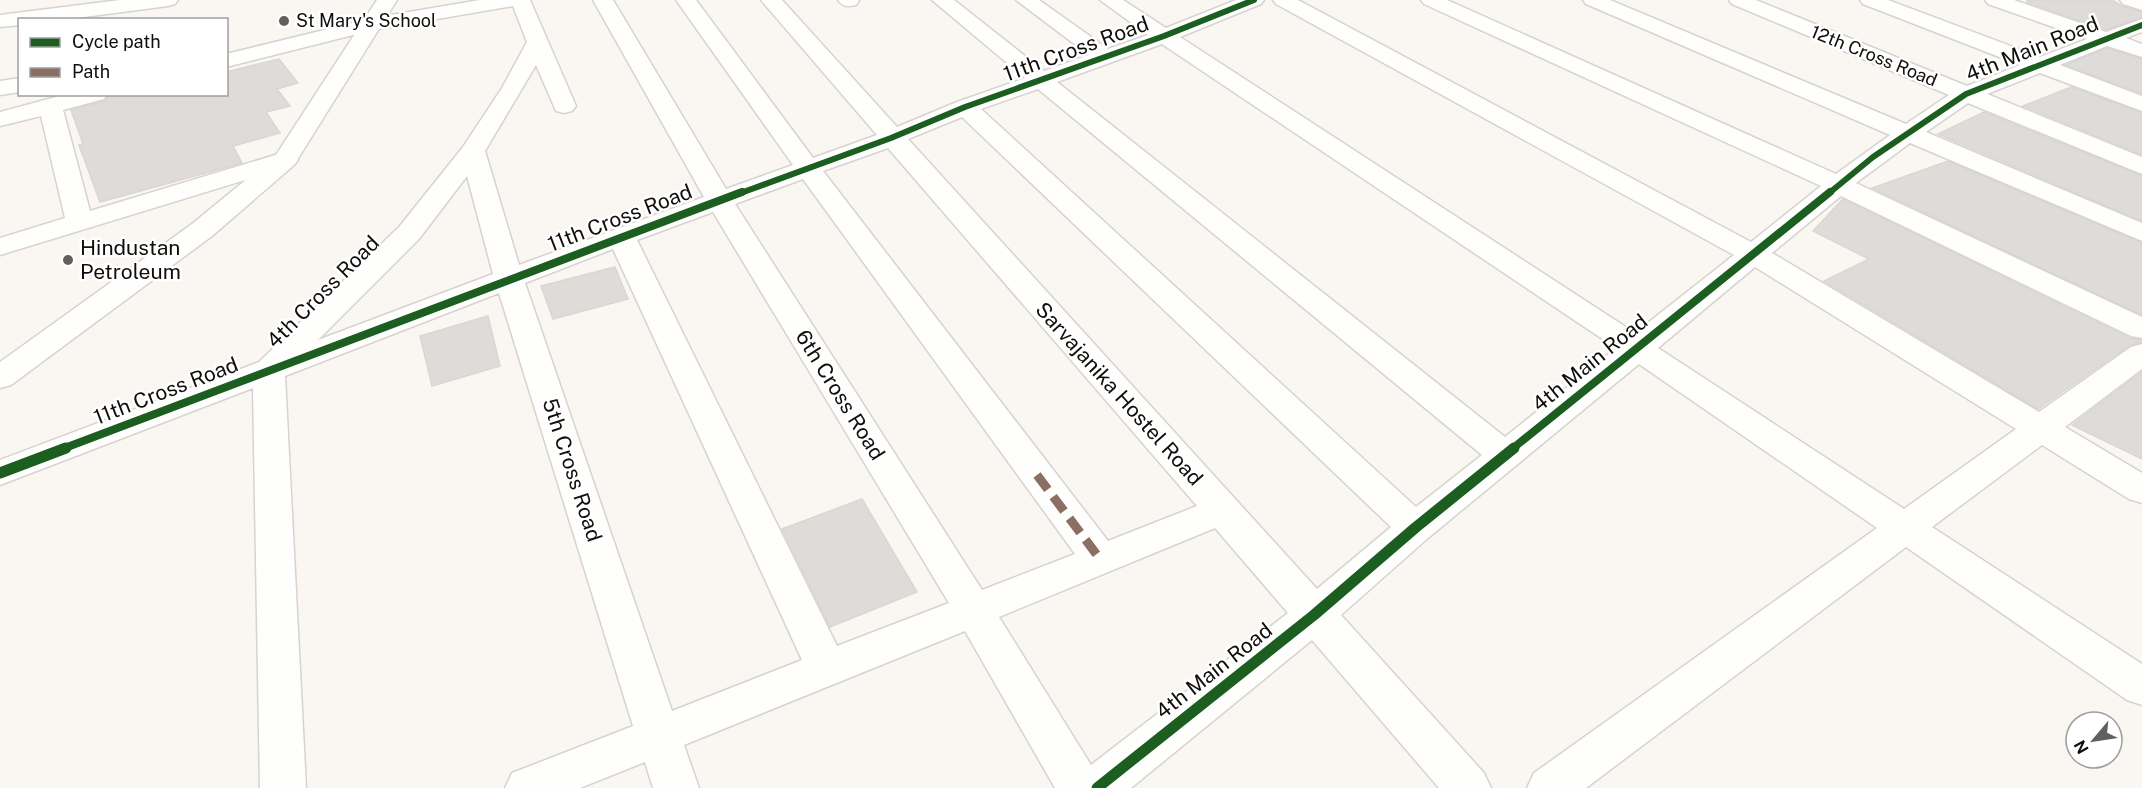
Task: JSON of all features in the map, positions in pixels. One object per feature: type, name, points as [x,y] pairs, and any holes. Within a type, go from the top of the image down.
[{"type":"street","points":[[80,18],[170,0]]},
{"type":"street","points":[[24,18],[170,0]]},
{"type":"street","points":[[0,378],[202,230],[285,160],[387,0]]},
{"type":"street","points":[[228,60],[373,24],[518,0],[564,106]]},
{"type":"street","name":"6th Cross Road","points":[[603,0],[719,200],[974,610],[1080,788]]},
{"type":"street","points":[[686,0],[807,167],[1100,559]]},
{"type":"street","name":"Sarvajanika Hostel Road","points":[[771,0],[1468,788]]},
{"type":"street","points":[[942,0],[1505,455]]},
{"type":"street","points":[[1026,0],[1105,57]]},
{"type":"street","points":[[1110,0],[1637,348],[2142,687]]},
{"type":"street","name":"11th Cross Road","points":[[0,473],[621,236],[891,138],[965,107],[1164,36],[1254,0]]},
{"type":"street","points":[[1283,0],[1753,254],[2142,490]]},
{"type":"street","points":[[1431,0],[1839,185],[2142,329]]},
{"type":"street","points":[[1593,0],[2142,233]]},
{"type":"street","name":"12th Cross Road","points":[[1739,0],[2142,166]]},
{"type":"street","points":[[1870,0],[2142,104]]},
{"type":"street","points":[[1995,0],[2142,51]]},
{"type":"street","points":[[2130,0],[2142,4]]},
{"type":"street","points":[[0,21],[18,19]]},
{"type":"street","name":"4th Main Road","points":[[1096,788],[1314,615],[1415,528],[1873,157],[1966,94],[2142,25]]},
{"type":"street","points":[[0,33],[18,29]]},
{"type":"street","points":[[228,44],[266,36],[310,39]]},
{"type":"street","name":"4th Cross Road","points":[[283,788],[269,371],[409,233],[473,151],[513,88],[537,43]]},
{"type":"street","points":[[0,88],[18,85]]},
{"type":"street","points":[[0,119],[88,96]]},
{"type":"street","points":[[50,106],[80,224]]},
{"type":"street","points":[[965,107],[1415,528]]},
{"type":"street","name":"5th Cross Road","points":[[473,151],[509,280],[676,788]]},
{"type":"street","points":[[0,248],[285,160]]},
{"type":"street","points":[[621,236],[827,668]]},
{"type":"street","points":[[0,402],[42,368],[76,324]]},
{"type":"street","points":[[1550,788],[2142,354]]},
{"type":"street","points":[[528,788],[1222,511]]},
{"type":"building","points":[[2027,0],[2112,0],[2122,6],[2142,12],[2142,17],[2106,30],[2027,2]]},
{"type":"building","points":[[2107,48],[2142,59],[2142,94],[2066,65]]},
{"type":"building","points":[[279,59],[298,83],[277,89],[290,106],[266,112],[280,133],[233,146],[242,163],[100,202],[79,145],[83,144],[71,110],[105,101],[108,96],[228,96],[228,72]]},
{"type":"building","points":[[2071,87],[2142,113],[2142,155],[2023,106]]},
{"type":"building","points":[[1984,112],[2142,176],[2142,221],[1938,134]]},
{"type":"building","points":[[1948,161],[2142,243],[2142,315],[1872,188]]},
{"type":"building","points":[[1843,199],[2130,338],[2142,340],[2142,342],[2130,345],[2038,409],[1824,281],[1869,259],[1813,231]]},
{"type":"building","points":[[615,267],[628,299],[553,319],[541,286]]},
{"type":"building","points":[[488,316],[500,366],[432,386],[420,336]]},
{"type":"building","points":[[2142,372],[2142,459],[2072,425]]},
{"type":"building","points":[[862,499],[917,592],[830,627],[782,529]]},
{"type":"marked path","points":[[1037,475],[1100,559]]},
{"type":"cycle path","points":[[0,473],[621,236],[891,138],[965,107],[1164,36],[1254,0]]},
{"type":"cycle path","points":[[1097,788],[1314,615],[1415,528],[1873,157],[1966,94],[2142,25]]},
{"type":"place","name":"St Mary's School","points":[[284,21]]},
{"type":"place","name":"Hindustan Petroleum","points":[[68,260]]}]
